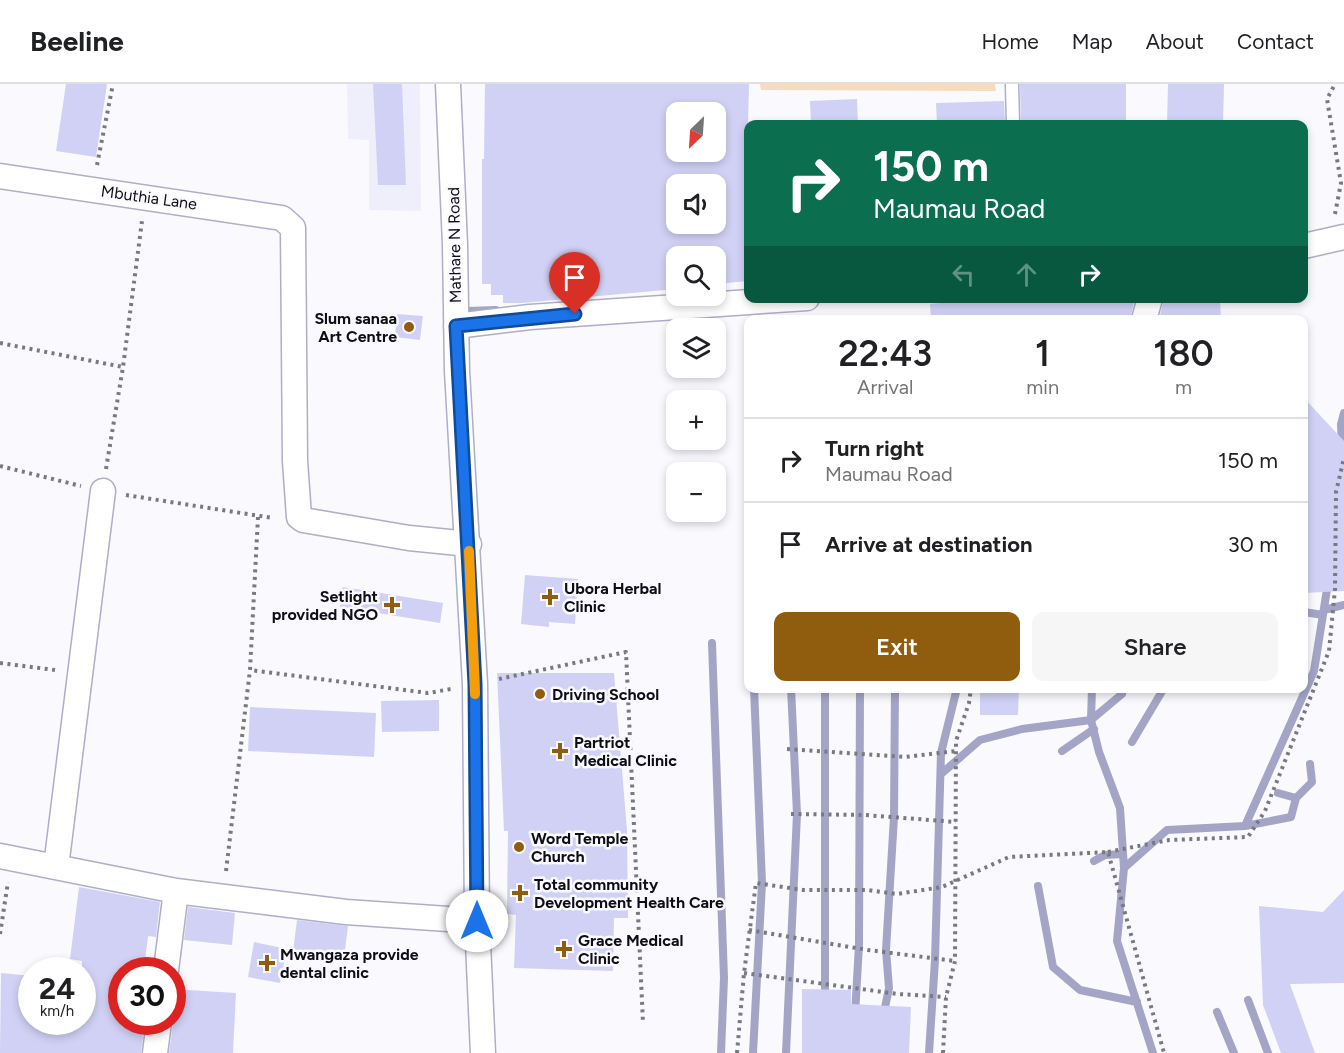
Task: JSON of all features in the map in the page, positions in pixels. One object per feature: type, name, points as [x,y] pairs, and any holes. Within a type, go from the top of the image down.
[{"type":"street","name":"Mathare N Road","points":[[448,84],[456,326],[475,684],[469,920],[483,1053]]},
{"type":"street","name":"Mbuthia Lane","points":[[0,176],[282,218],[293,228],[295,460],[299,491],[297,512],[303,520]]},
{"type":"street","points":[[1308,245],[1337,238]]},
{"type":"street","points":[[456,326],[530,317],[744,302]]},
{"type":"street","points":[[56,867],[103,491]]},
{"type":"street","points":[[303,520],[409,538],[469,544]]},
{"type":"street","points":[[6,857],[176,891],[346,912],[469,920]]},
{"type":"street","points":[[168,957],[176,891]]},
{"type":"street","points":[[154,1053],[157,1035]]},
{"type":"lane","points":[[1012,84],[1013,120]]},
{"type":"path","points":[[93,189],[113,84]]},
{"type":"path","points":[[1335,84],[1327,99],[1341,183],[1337,238]]},
{"type":"path","points":[[103,491],[123,367],[146,196]]},
{"type":"path","points":[[0,343],[123,367]]},
{"type":"path","points":[[737,1053],[744,973],[756,883],[803,890],[867,890],[897,894],[942,887],[1009,857],[1108,852],[1169,840],[1248,837],[1265,811],[1329,651],[1335,589],[1336,492],[1344,458]]},
{"type":"path","points":[[0,466],[103,491],[258,517],[303,520]]},
{"type":"path","points":[[224,896],[250,670],[258,517]]},
{"type":"path","points":[[250,670],[428,693],[626,652],[644,1023]]},
{"type":"path","points":[[0,663],[79,674]]},
{"type":"path","points":[[943,1053],[946,997],[956,961],[956,741],[970,693]]},
{"type":"path","points":[[787,749],[905,757],[956,751]]},
{"type":"path","points":[[791,814],[865,815],[956,822]]},
{"type":"path","points":[[1108,852],[1164,1053]]},
{"type":"path","points":[[0,934],[6,857]]},
{"type":"path","points":[[749,930],[877,952],[956,961]]},
{"type":"path","points":[[744,973],[898,994],[946,997]]},
{"type":"shaded area","points":[[347,84],[420,84],[421,211],[369,210],[369,140],[348,139]]},
{"type":"shaded area","points":[[760,84],[995,84],[996,91],[761,90]]},
{"type":"building","points":[[66,84],[107,84],[96,157],[56,151]]},
{"type":"building","points":[[373,84],[402,84],[406,185],[378,185]]},
{"type":"building","points":[[485,84],[749,84],[748,120],[744,120],[744,281],[726,283],[726,246],[666,246],[666,290],[503,303],[503,295],[491,295],[491,284],[482,284],[482,159],[484,159]]},
{"type":"building","points":[[1020,84],[1126,84],[1126,120],[1021,120]]},
{"type":"building","points":[[1168,84],[1224,84],[1223,120],[1167,120]]},
{"type":"building","points":[[857,99],[858,120],[811,120],[810,101]]},
{"type":"building","points":[[1004,101],[1005,120],[937,120],[936,103]]},
{"type":"building","points":[[1134,303],[1131,315],[931,315],[930,304]]},
{"type":"building","points":[[1163,303],[1220,303],[1221,315],[1160,315]]},
{"type":"building","name":"Slum sanaa Art Centre","points":[[397,314],[423,316],[420,340],[395,337]]},
{"type":"building","points":[[1308,402],[1344,441],[1344,591],[1308,593]]},
{"type":"building","name":"Ubora Herbal Clinic","points":[[525,575],[578,579],[575,624],[549,622],[549,627],[521,624]]},
{"type":"building","name":"Setlight provided NGO","points":[[343,587],[443,603],[440,623],[340,607]]},
{"type":"building","points":[[497,673],[614,673],[627,831],[628,918],[614,918],[613,971],[514,968],[516,915],[507,914],[508,831],[504,831]]},
{"type":"building","points":[[980,693],[1019,693],[1018,715],[980,715]]},
{"type":"building","points":[[439,700],[439,731],[382,732],[381,701]]},
{"type":"building","points":[[250,707],[376,713],[374,757],[248,751]]},
{"type":"building","points":[[79,887],[160,902],[156,937],[148,936],[145,957],[108,957],[108,1035],[143,1035],[141,1053],[0,1053],[1,973],[18,975],[18,1035],[96,1035],[96,957],[70,957]]},
{"type":"building","points":[[1344,890],[1344,983],[1290,984],[1315,1053],[1281,1053],[1263,1005],[1259,906],[1323,912]]},
{"type":"building","points":[[188,907],[235,913],[232,945],[184,940]]},
{"type":"building","points":[[297,920],[348,926],[344,958],[293,951]]},
{"type":"building","name":"Mwangaza provide dental clinic","points":[[254,942],[287,949],[280,983],[248,977]]},
{"type":"building","points":[[802,989],[851,990],[851,1004],[911,1007],[909,1053],[802,1053]]},
{"type":"building","points":[[186,990],[236,993],[233,1053],[169,1053],[171,1035],[186,1035]]},
{"type":"waterway","points":[[468,311],[496,310]]},
{"type":"waterway","points":[[1342,448],[1341,424],[1344,413]]},
{"type":"waterway","points":[[1308,684],[1314,671],[1328,583]]},
{"type":"waterway","points":[[1324,610],[1344,605]]},
{"type":"waterway","points":[[1308,613],[1323,615]]},
{"type":"waterway","points":[[712,643],[724,978],[721,1053]]},
{"type":"waterway","points":[[753,1053],[762,883],[754,693]]},
{"type":"waterway","points":[[786,1053],[797,814],[791,693]]},
{"type":"waterway","points":[[825,693],[825,1000]]},
{"type":"waterway","points":[[855,1015],[859,945],[860,693]]},
{"type":"waterway","points":[[883,1017],[889,988],[886,950],[894,817],[895,693]]},
{"type":"waterway","points":[[929,1053],[935,960],[941,753],[956,693]]},
{"type":"waterway","points":[[1092,693],[1091,720],[1099,752],[1120,808],[1124,868]]},
{"type":"waterway","points":[[941,774],[980,740],[1022,729],[1091,720],[1122,693]]},
{"type":"waterway","points":[[1132,742],[1161,693]]},
{"type":"waterway","points":[[1153,1053],[1117,941],[1124,868],[1167,830],[1245,826],[1304,693]]},
{"type":"waterway","points":[[1062,751],[1094,729]]},
{"type":"waterway","points":[[1245,826],[1291,817],[1296,798],[1312,782],[1310,764]]},
{"type":"waterway","points":[[1278,793],[1296,798]]},
{"type":"waterway","points":[[1094,861],[1105,855],[1123,854]]},
{"type":"waterway","points":[[1038,886],[1053,967],[1080,990],[1137,1002]]},
{"type":"waterway","points":[[1248,1000],[1268,1053]]},
{"type":"waterway","points":[[1217,1012],[1234,1053]]},
{"type":"slow traffic","points":[[469,551],[475,694]]},
{"type":"place","name":"Slum sanaa Art Centre","points":[[409,327]]},
{"type":"place","name":"Ubora Herbal Clinic","points":[[550,597]]},
{"type":"place","name":"Setlight provided NGO","points":[[392,605]]},
{"type":"place","name":"Driving School","points":[[540,694]]},
{"type":"place","name":"Partriot Medical Clinic","points":[[560,751]]},
{"type":"place","name":"Word Temple Church","points":[[519,847]]},
{"type":"place","name":"Total community Development Health Care","points":[[520,893]]},
{"type":"place","name":"Grace Medical Clinic","points":[[564,949]]},
{"type":"place","name":"Mwangaza provide dental clinic","points":[[267,963]]},
{"type":"route","points":[[477,921],[475,684],[456,326],[575,314]]}]
